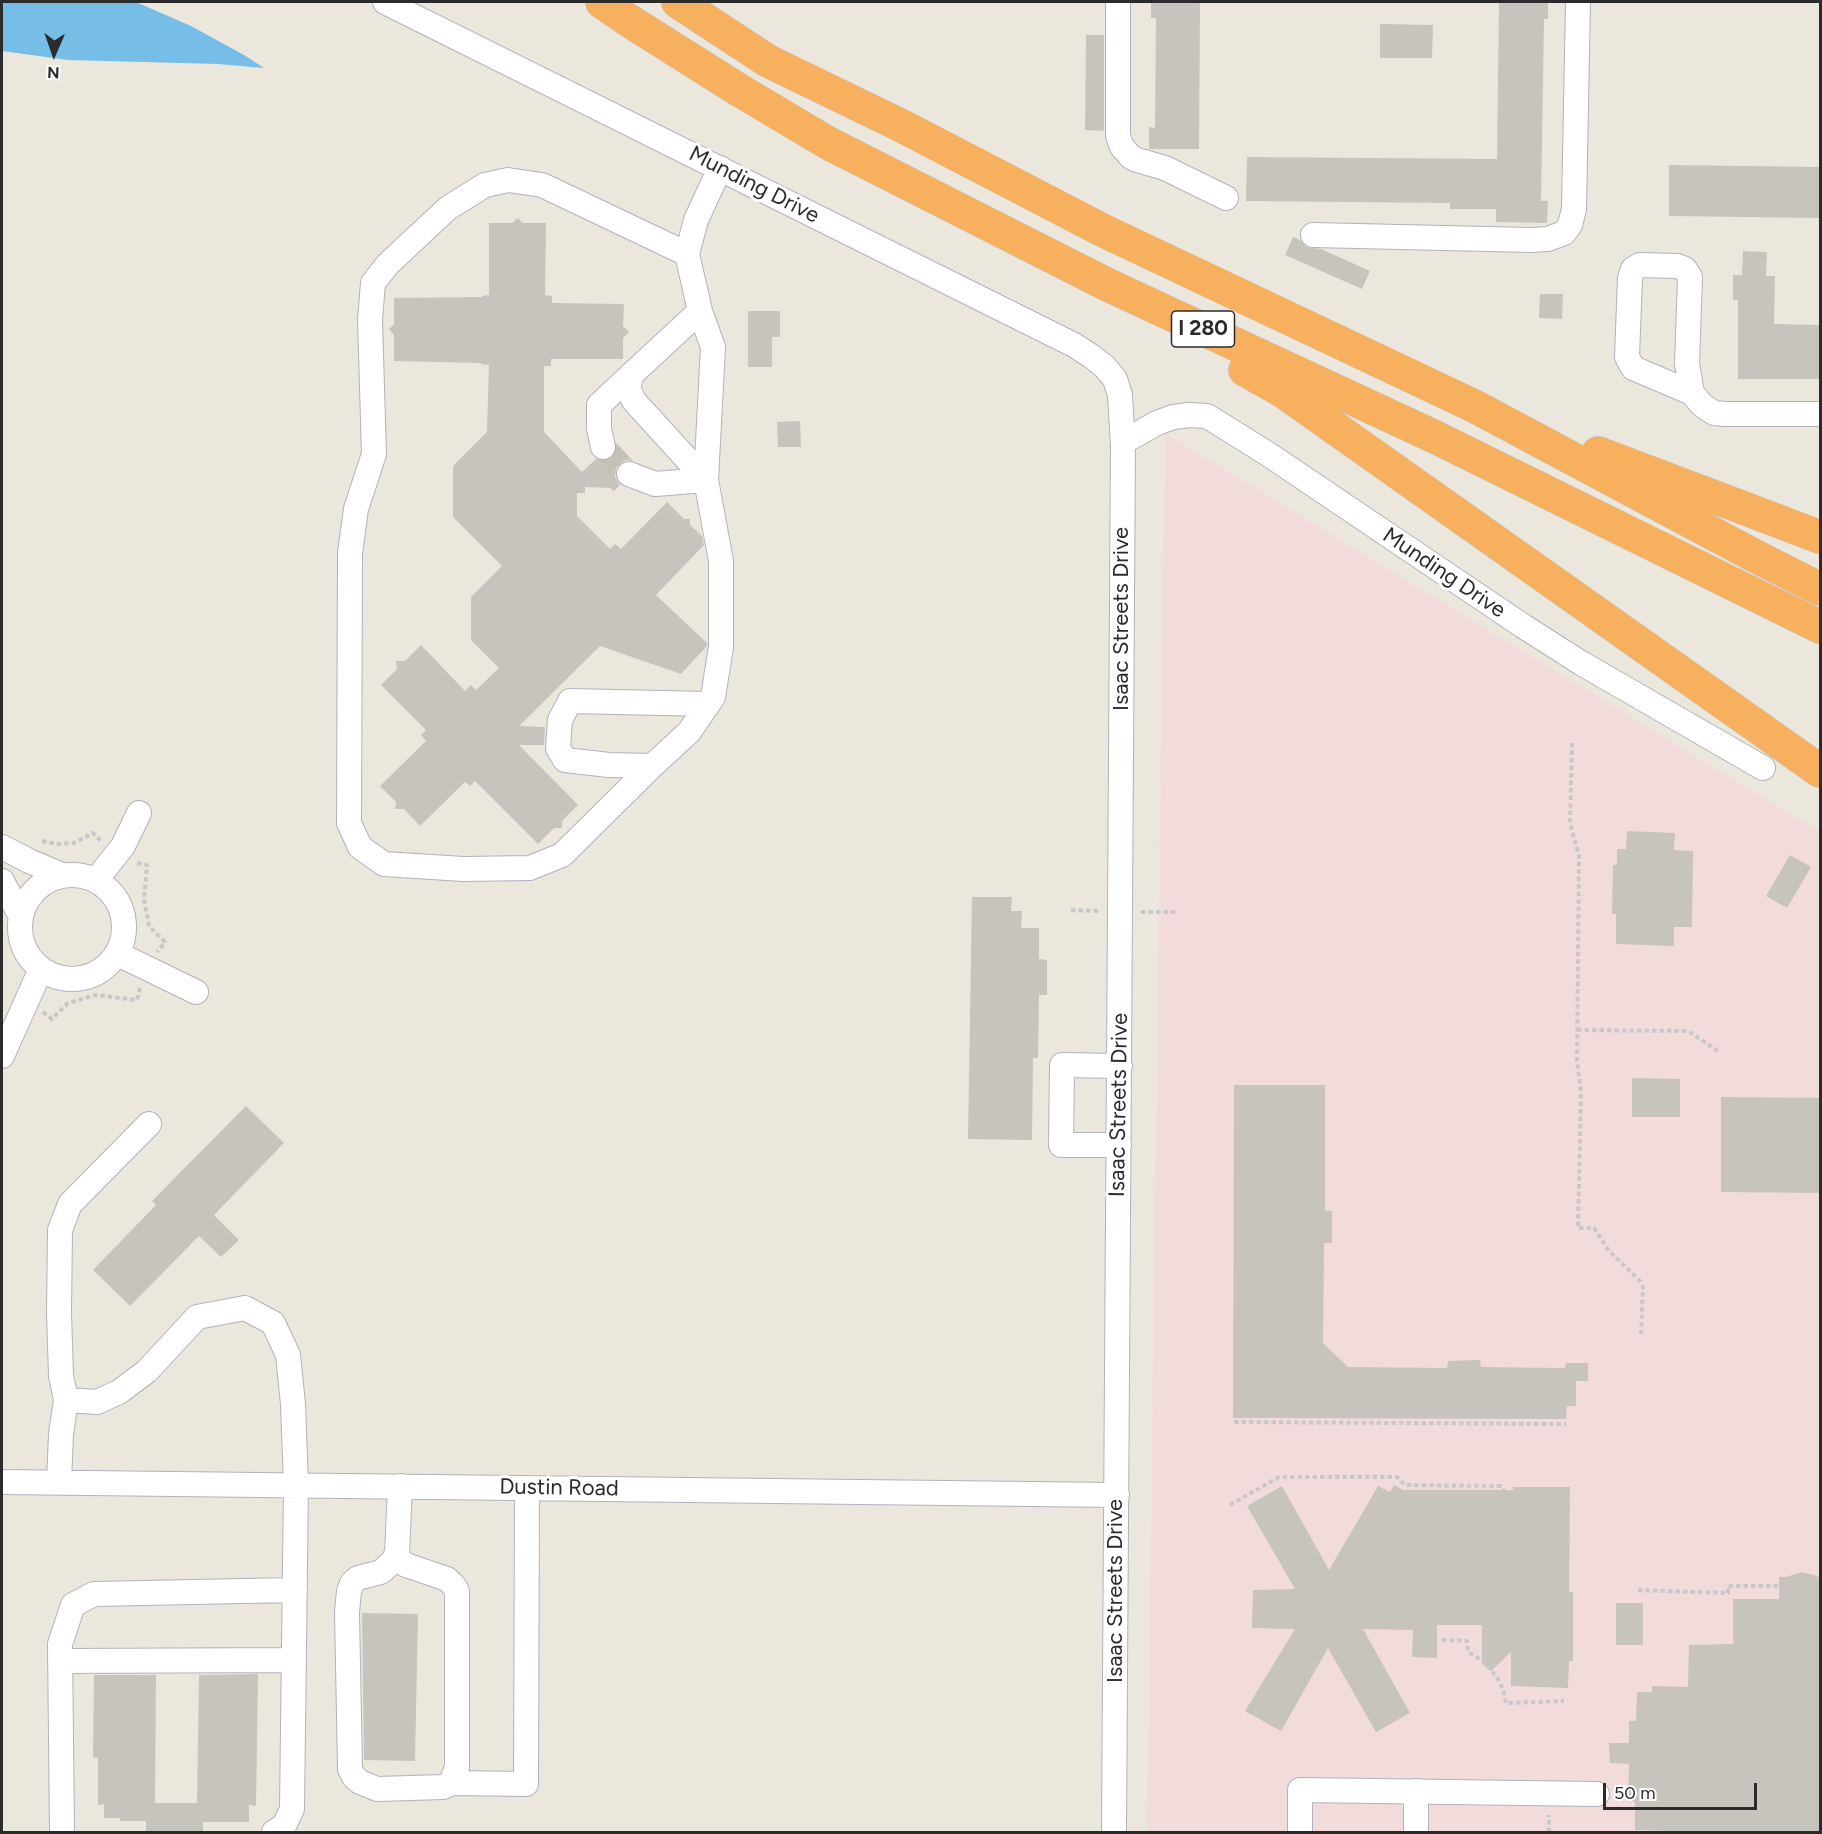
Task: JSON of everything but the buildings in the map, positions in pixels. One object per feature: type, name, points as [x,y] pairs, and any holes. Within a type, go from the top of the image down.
[{"type":"highway","name":"I 280","points":[[602,2],[739,90],[828,143],[1108,285],[1435,436],[1821,627]]},
{"type":"highway","name":"I 280","points":[[678,2],[768,60],[900,125],[1104,231],[1474,406],[1821,589]]},
{"type":"highway","points":[[1108,285],[1192,340],[1284,392],[1821,771]]},
{"type":"highway","points":[[1474,406],[1821,537]]},
{"type":"street","name":"Munding Drive","points":[[385,2],[1074,345],[1091,356],[1115,379]]},
{"type":"street","points":[[1118,2],[1118,136],[1122,147],[1137,160],[1165,168],[1226,198]]},
{"type":"street","points":[[1313,235],[1531,240],[1548,239],[1564,233],[1570,225],[1574,209],[1578,2]]},
{"type":"street","points":[[687,254],[542,185],[508,180],[484,185],[448,208],[388,264],[374,283],[370,320],[374,454],[356,509],[350,553],[349,823],[360,847],[384,864],[463,869],[530,868],[562,855],[689,732],[713,697],[721,647],[721,561],[706,480],[713,347],[700,311],[687,254],[696,220],[720,168]]},
{"type":"street","points":[[1692,393],[1687,364],[1690,277],[1685,269],[1677,266],[1640,265],[1633,269],[1630,278],[1627,357],[1634,368],[1692,393],[1713,413],[1821,414]]},
{"type":"street","points":[[603,447],[598,429],[599,405],[700,311]]},
{"type":"street","points":[[632,374],[628,388],[634,401],[706,480]]},
{"type":"street","name":"Isaac Streets Drive","points":[[1114,1833],[1123,442],[1120,395],[1115,379]]},
{"type":"street","name":"Munding Drive","points":[[1123,442],[1173,417],[1207,416],[1268,454],[1581,663],[1763,768]]},
{"type":"street","points":[[629,474],[655,484],[706,480]]},
{"type":"street","points":[[652,766],[609,765],[565,760],[558,748],[560,720],[570,701],[708,704]]},
{"type":"street","points":[[96,880],[123,846],[139,813]]},
{"type":"street","points":[[2,847],[62,875]]},
{"type":"street","points":[[2,881],[20,915],[22,941],[29,957],[41,969],[57,977],[74,979],[91,976],[106,967],[118,954],[124,938],[125,921],[120,905],[111,890],[96,880],[80,875],[62,875],[46,881],[27,898],[20,915]]},
{"type":"street","points":[[118,954],[196,992]]},
{"type":"street","points":[[2,1056],[41,969]]},
{"type":"street","points":[[1119,1145],[1061,1145],[1062,1065],[1120,1066]]},
{"type":"street","points":[[59,1482],[66,1400],[61,1376],[60,1230],[70,1204],[150,1124]]},
{"type":"street","points":[[66,1400],[97,1402],[119,1392],[147,1371],[197,1317],[245,1308],[273,1323],[288,1355],[293,1404],[296,1485],[292,1809],[284,1826],[274,1833]]},
{"type":"street","name":"Dustin Road","points":[[2,1482],[1117,1495]]},
{"type":"street","points":[[400,1486],[397,1554],[391,1564],[381,1572],[358,1578],[352,1582],[347,1612],[350,1769],[360,1782],[377,1789],[443,1787],[451,1783],[526,1784],[526,1488]]},
{"type":"street","points":[[395,1557],[406,1565],[447,1579],[456,1591],[457,1767],[451,1783]]},
{"type":"street","points":[[62,1833],[60,1644],[73,1605],[94,1594],[295,1590]]},
{"type":"street","points":[[60,1661],[294,1660]]},
{"type":"street","points":[[1300,1833],[1300,1790],[1597,1794]]},
{"type":"street","points":[[1416,1791],[1416,1833]]},
{"type":"path","points":[[1572,743],[1570,823],[1579,856],[1577,1061],[1581,1092],[1578,1228],[1594,1228],[1609,1251],[1640,1281],[1642,1287],[1641,1336]]},
{"type":"path","points":[[1577,1030],[1688,1031],[1719,1051]]},
{"type":"path","points":[[1234,1422],[1566,1424]]},
{"type":"path","points":[[1230,1505],[1279,1477],[1397,1477],[1405,1485],[1501,1486],[1504,1490]]},
{"type":"path","points":[[1638,1590],[1728,1593],[1728,1586],[1779,1586]]},
{"type":"path","points":[[1442,1640],[1467,1641],[1468,1652],[1483,1661],[1497,1677],[1506,1703],[1564,1701]]},
{"type":"path","points":[[1549,1814],[1549,1833]]},
{"type":"shaded area","points":[[1165,433],[1820,832],[1820,1832],[1147,1832]]},
{"type":"water","points":[[2,2],[136,2],[191,26],[264,68],[218,64],[68,60],[2,51]]},
{"type":"tunnel","points":[[603,447],[629,474]]}]
